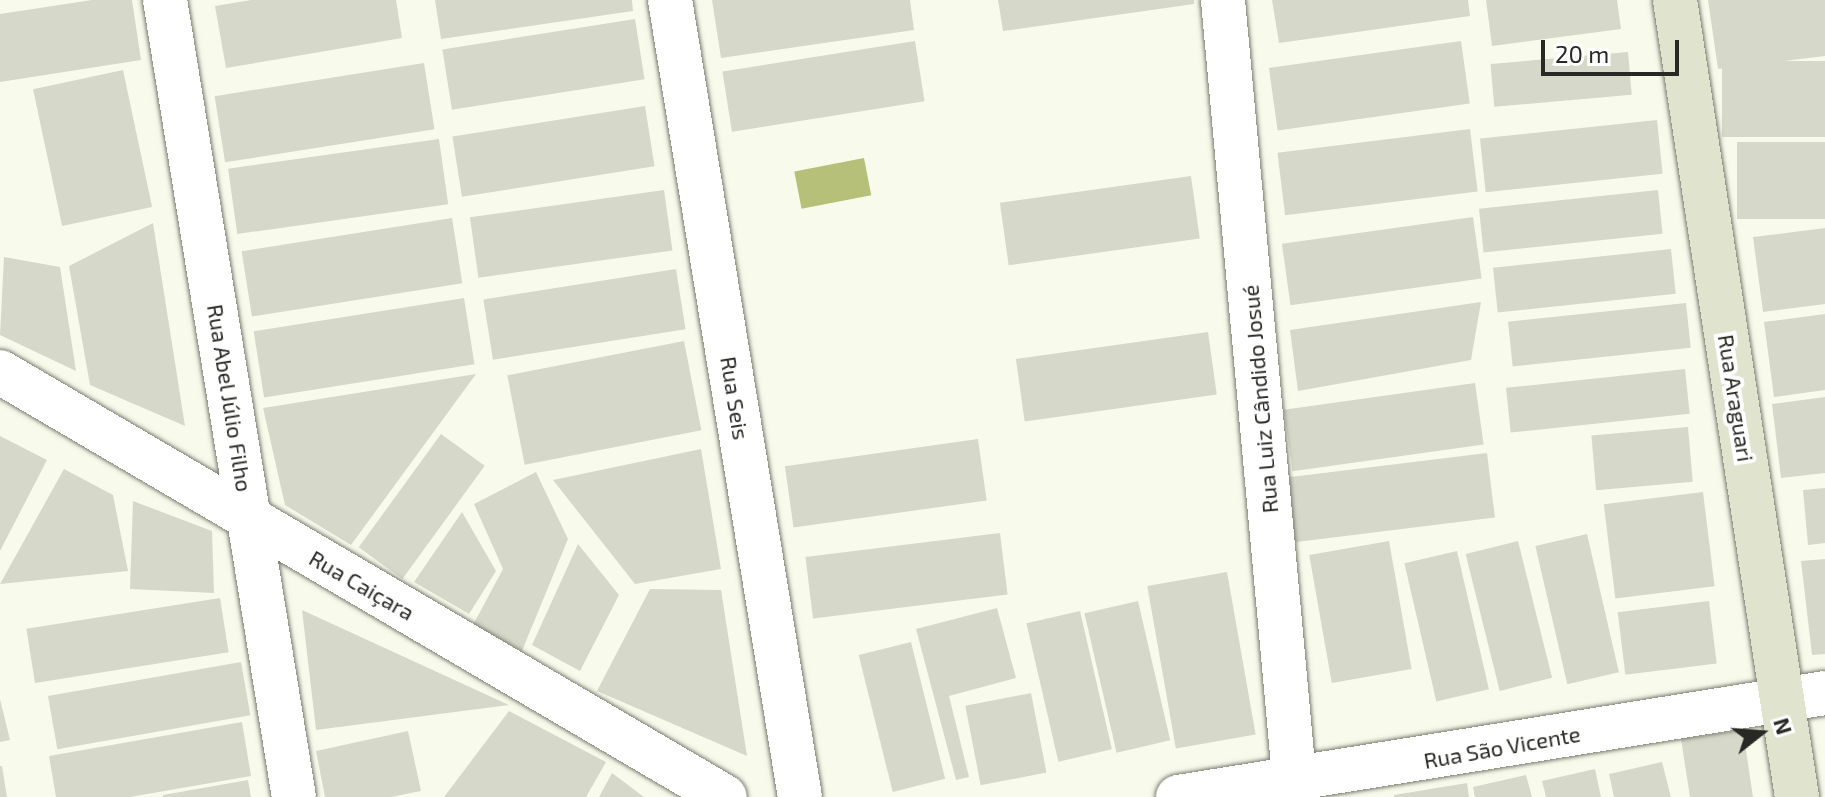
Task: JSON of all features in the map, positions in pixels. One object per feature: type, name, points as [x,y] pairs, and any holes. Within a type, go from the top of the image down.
[{"type":"street","name":"Rua Abel Júlio Filho","points":[[165,0],[294,797]]},
{"type":"street","name":"Rua Seis","points":[[670,0],[800,797]]},
{"type":"street","name":"Rua Luiz Cândido Josué","points":[[1223,0],[1295,789]]},
{"type":"street","name":"Rua Araguari","points":[[1675,0],[1797,797]]},
{"type":"street","name":"Rua Caiçara","points":[[0,372],[725,797]]},
{"type":"street","name":"Rua São Vicente","points":[[1178,797],[1295,789],[1825,693]]},
{"type":"shaded area","points":[[864,158],[871,195],[802,209],[794,172]]},
{"type":"building","points":[[92,0],[132,0],[141,60],[0,82],[0,14]]},
{"type":"building","points":[[251,0],[396,0],[402,38],[226,68],[215,6]]},
{"type":"building","points":[[435,0],[632,0],[633,11],[441,39]]},
{"type":"building","points":[[712,0],[910,0],[914,30],[721,58]]},
{"type":"building","points":[[998,0],[1194,0],[1194,4],[1003,31]]},
{"type":"building","points":[[1272,0],[1468,0],[1470,16],[1279,43]]},
{"type":"building","points":[[1486,0],[1617,0],[1621,29],[1492,46]]},
{"type":"building","points":[[1708,0],[1825,0],[1825,56],[1718,69]]},
{"type":"building","points":[[635,19],[645,79],[452,110],[442,50]]},
{"type":"building","points":[[915,41],[925,101],[732,132],[722,72]]},
{"type":"building","points":[[1461,41],[1470,103],[1278,130],[1269,68]]},
{"type":"building","points":[[1628,52],[1632,95],[1494,107],[1491,64]]},
{"type":"building","points":[[1722,61],[1825,61],[1825,137],[1722,137]]},
{"type":"building","points":[[424,63],[434,129],[225,162],[215,96]]},
{"type":"building","points":[[123,70],[152,207],[62,226],[33,89]]},
{"type":"building","points":[[645,106],[655,166],[462,197],[452,137]]},
{"type":"building","points":[[1657,120],[1663,174],[1486,192],[1480,139]]},
{"type":"building","points":[[1470,129],[1478,192],[1285,215],[1277,153]]},
{"type":"building","points":[[439,139],[448,204],[237,234],[228,169]]},
{"type":"building","points":[[1737,142],[1825,142],[1825,219],[1737,219]]},
{"type":"building","points":[[1191,176],[1200,238],[1009,265],[1000,203]]},
{"type":"building","points":[[664,190],[672,250],[478,278],[470,217]]},
{"type":"building","points":[[1658,190],[1663,234],[1484,253],[1479,209]]},
{"type":"building","points":[[1473,217],[1482,278],[1291,305],[1282,244]]},
{"type":"building","points":[[452,218],[462,283],[252,317],[242,251]]},
{"type":"building","points":[[153,223],[185,426],[90,385],[69,266]]},
{"type":"building","points":[[1825,228],[1825,304],[1763,312],[1753,237]]},
{"type":"building","points":[[1671,249],[1676,294],[1498,312],[1493,268]]},
{"type":"building","points":[[4,257],[60,267],[76,371],[0,335]]},
{"type":"building","points":[[676,269],[686,329],[493,360],[483,300]]},
{"type":"building","points":[[464,298],[474,364],[264,397],[254,331]]},
{"type":"building","points":[[1481,302],[1471,360],[1298,391],[1290,330]]},
{"type":"building","points":[[1686,303],[1691,348],[1513,366],[1508,322]]},
{"type":"building","points":[[1825,314],[1825,390],[1774,397],[1764,322]]},
{"type":"building","points":[[1208,332],[1217,394],[1025,421],[1016,359]]},
{"type":"building","points":[[684,341],[701,430],[525,465],[507,375]]},
{"type":"building","points":[[1685,369],[1690,414],[1511,433],[1506,388]]},
{"type":"building","points":[[476,374],[351,545],[285,505],[263,408]]},
{"type":"building","points":[[1475,383],[1484,444],[1293,471],[1284,410]]},
{"type":"building","points":[[1825,397],[1825,473],[1781,478],[1772,404]]},
{"type":"building","points":[[1688,427],[1693,482],[1596,490],[1591,435]]},
{"type":"building","points":[[441,434],[485,466],[402,579],[359,547]]},
{"type":"building","points":[[0,436],[47,460],[0,551]]},
{"type":"building","points":[[978,439],[987,500],[794,528],[785,466]]},
{"type":"building","points":[[701,449],[721,569],[635,584],[553,480]]},
{"type":"building","points":[[1487,453],[1495,518],[1292,542],[1285,478]]},
{"type":"building","points":[[64,469],[113,495],[128,571],[0,584]]},
{"type":"building","points":[[536,472],[568,539],[522,651],[473,625],[503,569],[474,504]]},
{"type":"building","points":[[1825,488],[1825,543],[1808,545],[1803,490]]},
{"type":"building","points":[[1703,492],[1715,586],[1615,598],[1604,504]]},
{"type":"building","points":[[133,501],[212,531],[214,593],[130,589]]},
{"type":"building","points":[[462,512],[496,571],[469,614],[414,582]]},
{"type":"building","points":[[1000,533],[1008,595],[813,618],[805,557]]},
{"type":"building","points":[[1587,534],[1619,672],[1567,684],[1535,546]]},
{"type":"building","points":[[1389,541],[1412,669],[1332,683],[1309,555]]},
{"type":"building","points":[[1518,541],[1552,678],[1500,691],[1466,554]]},
{"type":"building","points":[[578,544],[619,595],[580,671],[532,645]]},
{"type":"building","points":[[1457,551],[1489,689],[1436,702],[1404,563]]},
{"type":"building","points":[[1825,559],[1825,654],[1812,655],[1801,561]]},
{"type":"building","points":[[1227,572],[1256,734],[1176,749],[1147,586]]},
{"type":"building","points":[[650,589],[721,590],[747,756],[597,691]]},
{"type":"building","points":[[220,598],[229,652],[35,683],[26,629]]},
{"type":"building","points":[[1138,601],[1170,740],[1117,753],[1084,613]]},
{"type":"building","points":[[1709,601],[1717,664],[1625,675],[1618,612]]},
{"type":"building","points":[[997,608],[1016,678],[949,696],[969,777],[956,780],[916,629]]},
{"type":"building","points":[[302,610],[509,705],[316,730]]},
{"type":"building","points":[[1080,611],[1112,749],[1058,762],[1026,623]]},
{"type":"building","points":[[911,642],[945,779],[893,792],[859,655]]},
{"type":"building","points":[[241,662],[250,715],[57,749],[48,696]]},
{"type":"building","points":[[1031,693],[1046,773],[981,785],[965,706]]},
{"type":"building","points":[[0,699],[10,740],[0,742]]},
{"type":"building","points":[[509,711],[606,762],[586,797],[444,797]]},
{"type":"building","points":[[242,722],[251,776],[130,797],[56,797],[49,756]]},
{"type":"building","points":[[1743,730],[1753,797],[1690,797],[1681,739]]},
{"type":"building","points":[[408,731],[421,791],[391,797],[325,797],[316,751]]},
{"type":"building","points":[[1662,762],[1671,797],[1614,797],[1609,774]]},
{"type":"building","points":[[2,766],[7,797],[0,797]]},
{"type":"building","points":[[1595,769],[1601,797],[1546,797],[1542,781]]},
{"type":"building","points":[[612,773],[644,797],[599,797]]},
{"type":"building","points":[[1526,775],[1532,797],[1475,797],[1473,787]]},
{"type":"building","points":[[248,780],[251,797],[163,797],[163,795]]},
{"type":"building","points":[[1467,783],[1469,797],[1394,797],[1394,795]]}]
